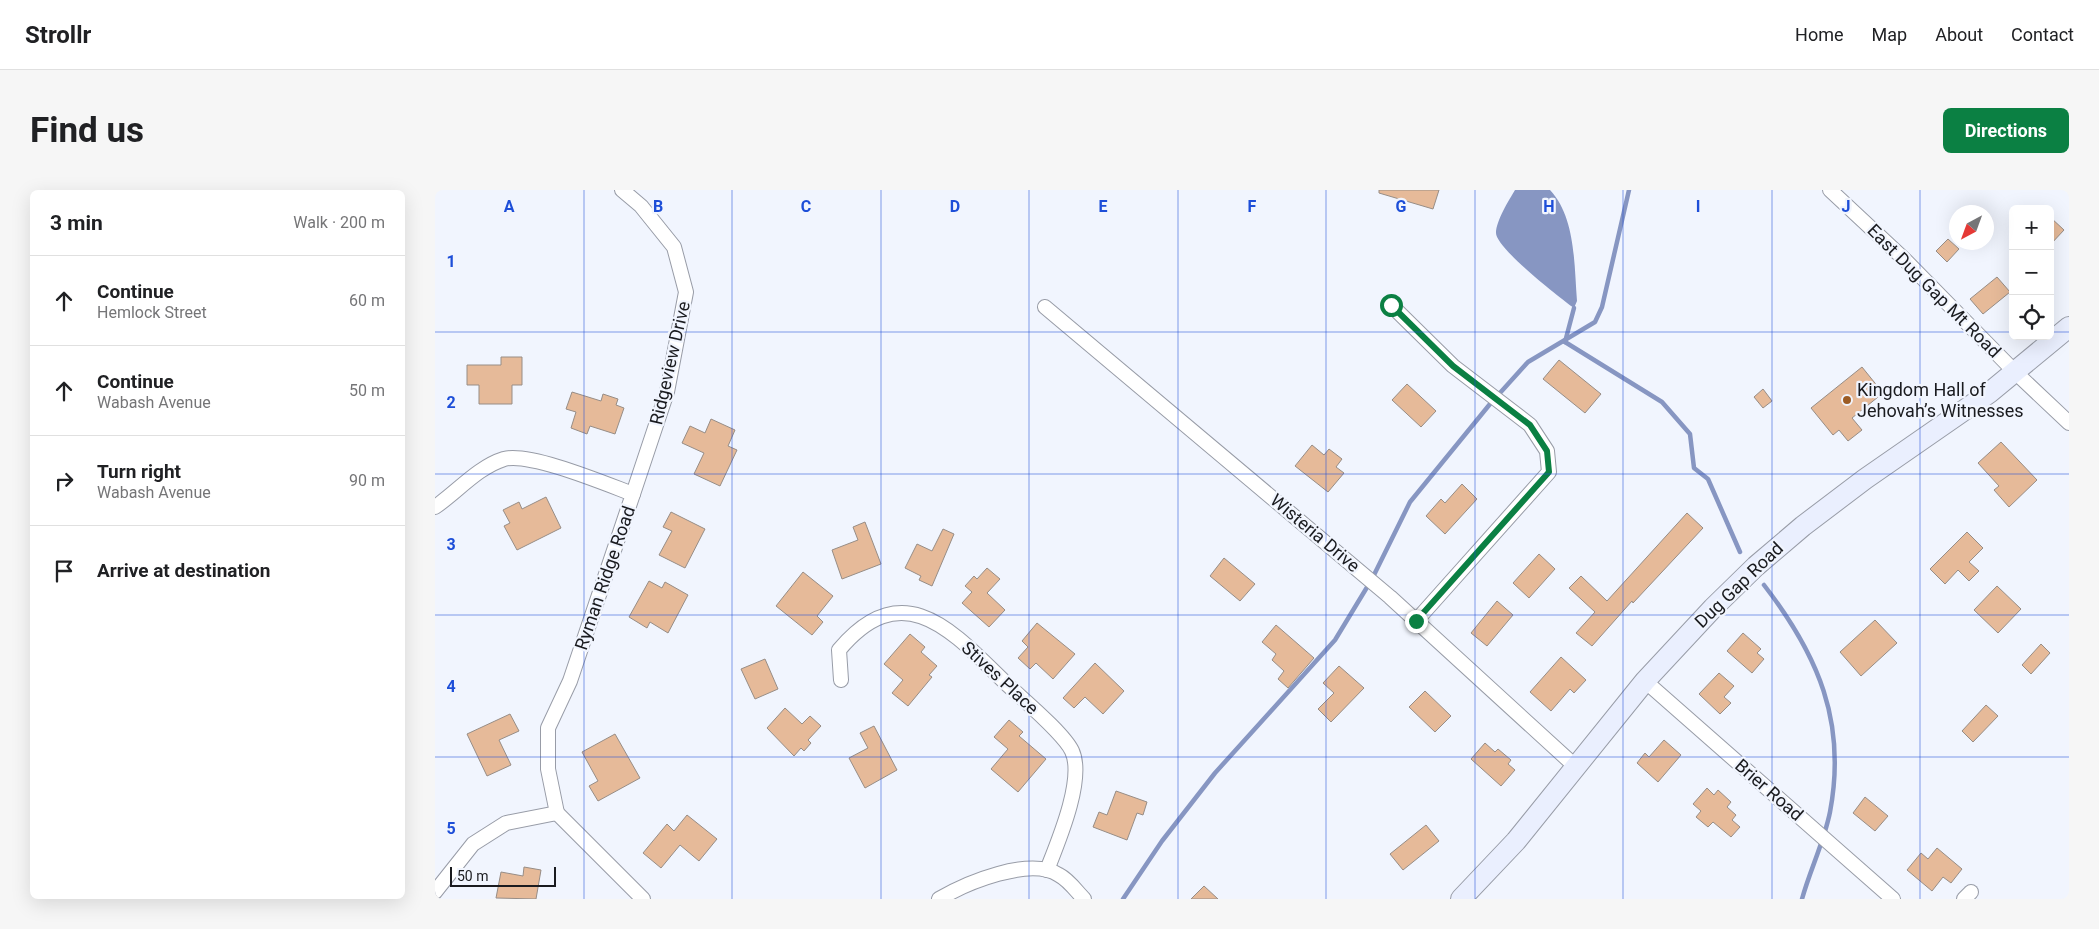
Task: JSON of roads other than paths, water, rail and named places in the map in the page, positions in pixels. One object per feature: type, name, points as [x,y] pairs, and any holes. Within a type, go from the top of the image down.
[{"type":"street","name":"Ridgeview Drive","points":[[622,190],[641,206],[674,247],[686,292],[667,392],[633,494]]},
{"type":"street","name":"East Dug Gap Mt Road","points":[[1830,190],[1903,258],[2015,372],[2069,423]]},
{"type":"street","points":[[1391,305],[1453,366],[1530,425],[1547,451],[1549,472],[1416,621]]},
{"type":"street","name":"Wisteria Drive","points":[[1045,307],[1200,436],[1416,621],[1576,767]]},
{"type":"street","name":"Dug Gap Road","points":[[1463,898],[1516,841],[1645,680],[1713,608],[1756,566],[1803,526],[1865,479],[1989,393],[2069,327]]},
{"type":"street","name":"Ryman Ridge Road","points":[[435,507],[482,470],[505,459],[525,458],[633,494],[570,681],[548,728],[548,769],[557,813]]},
{"type":"street","name":"Stives Place","points":[[841,680],[839,650],[861,627],[893,612],[917,614],[936,622],[968,647],[1047,722],[1072,751],[1076,783],[1058,843],[1047,870]]},
{"type":"street","name":"Brier Road","points":[[1645,680],[1893,899]]},
{"type":"street","points":[[435,892],[473,844],[507,823],[557,813],[643,899]]},
{"type":"street","points":[[939,899],[956,889],[996,873],[1041,868],[1059,875],[1084,899]]},
{"type":"water","points":[[1515,190],[1550,190],[1559,201],[1565,214],[1572,242],[1577,301],[1574,308],[1517,261],[1499,240],[1496,233],[1498,223]]},
{"type":"waterway","points":[[1123,899],[1162,841],[1215,773],[1335,640],[1372,579],[1410,502],[1490,404],[1528,362],[1595,322],[1602,307],[1629,190]]},
{"type":"waterway","points":[[1565,342],[1574,308]]},
{"type":"waterway","points":[[1565,342],[1662,402],[1690,434],[1694,468],[1708,479],[1740,552]]},
{"type":"waterway","points":[[1764,585],[1783,611],[1813,664],[1824,691],[1831,719],[1834,748],[1834,779],[1830,812],[1802,899]]},
{"type":"place","name":"Kingdom Hall of Jehovah’s Witnesses","points":[[1847,400]]}]
